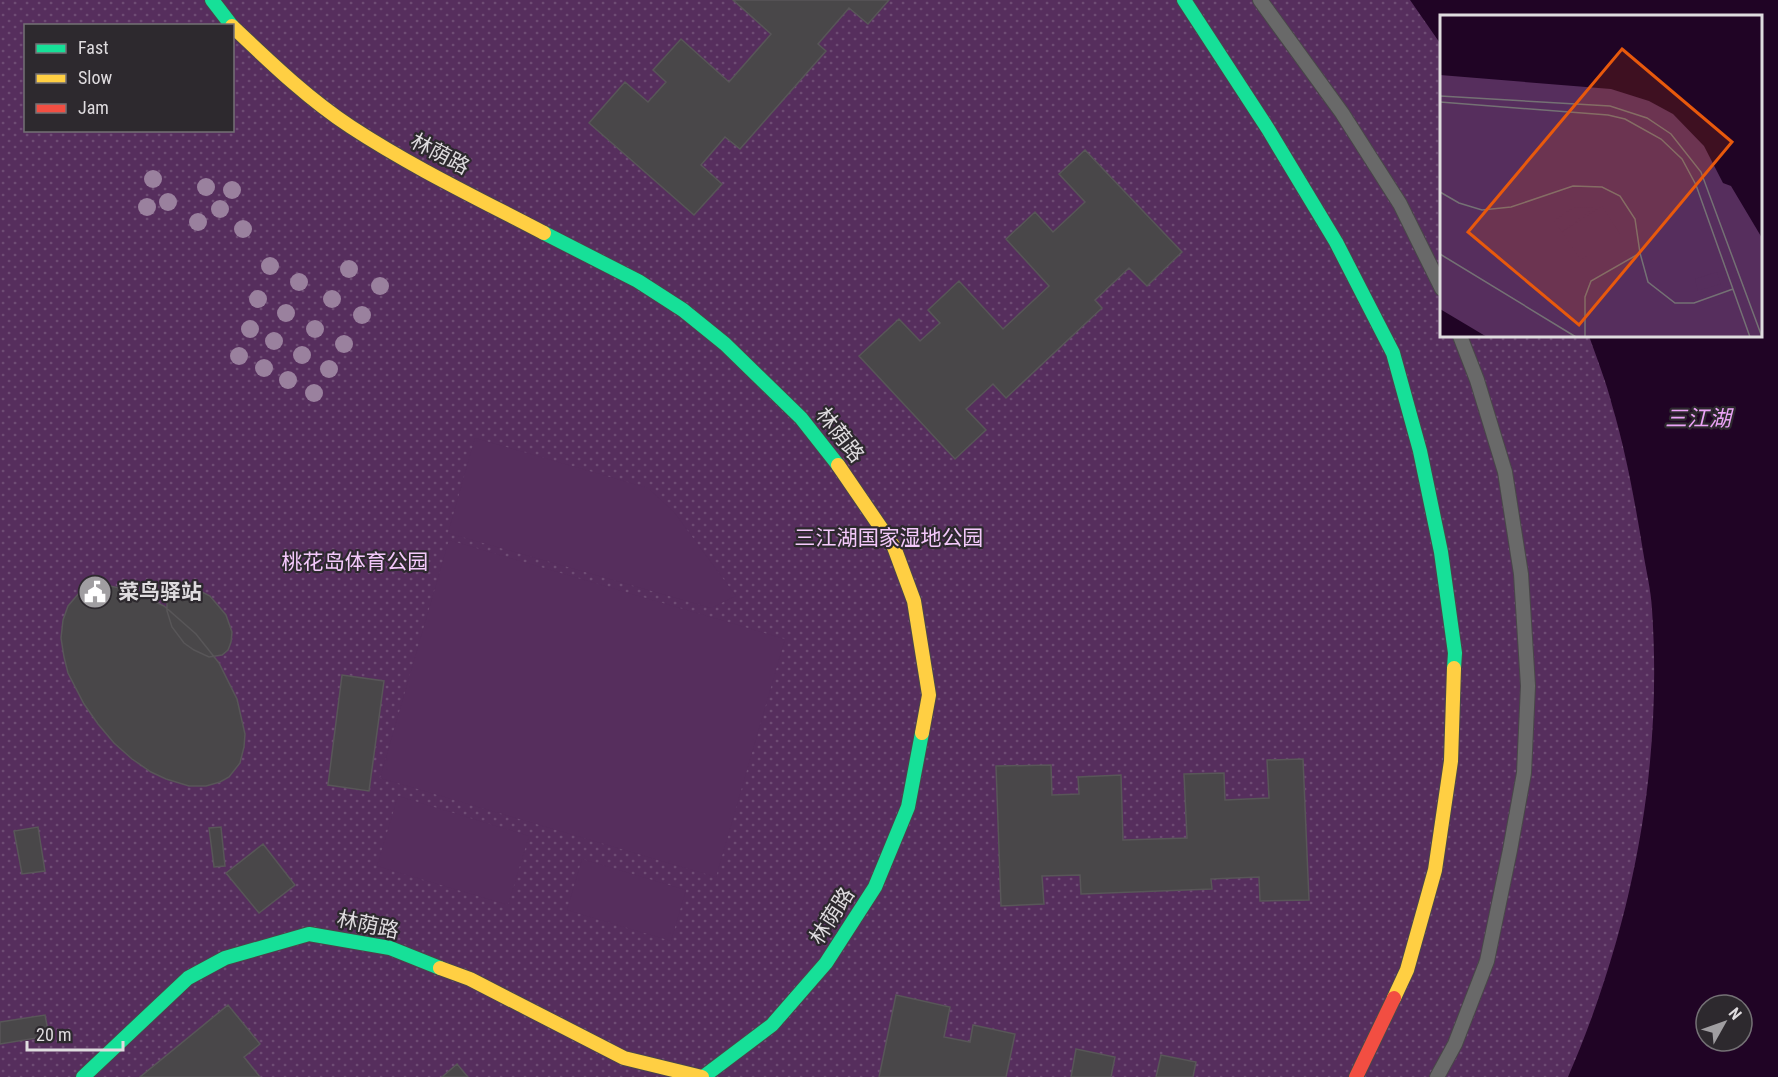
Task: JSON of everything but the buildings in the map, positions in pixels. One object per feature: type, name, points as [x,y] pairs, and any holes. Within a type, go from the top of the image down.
[{"type":"street","name":"林荫路","points":[[212,0],[230,24]]},
{"type":"street","points":[[1184,0],[1268,129],[1331,232],[1393,353],[1420,451],[1441,552],[1455,653],[1451,761],[1435,870],[1407,970],[1356,1077]]},
{"type":"street","name":"林荫路","points":[[83,1077],[188,978],[225,958],[309,934],[390,948],[470,980],[624,1058],[702,1077],[772,1025],[826,963],[875,887],[908,807],[928,695],[914,601],[894,547],[865,502],[801,418],[725,344],[682,310],[638,281],[409,162],[349,126],[293,84],[234,28]]},
{"type":"lane","points":[[1260,0],[1342,113],[1400,204],[1440,285]]},
{"type":"lane","points":[[1437,1077],[1455,1044],[1487,961],[1524,773],[1528,686],[1521,574],[1505,472],[1461,338]]},
{"type":"green space","name":"三江湖国家湿地公园","points":[[0,0],[1778,0],[1778,1077],[0,1077]]},
{"type":"green space","points":[[475,438],[648,488],[674,512],[736,596],[711,608],[448,533]]},
{"type":"green space","points":[[449,540],[785,639],[716,877],[380,778]]},
{"type":"green space","points":[[398,796],[529,836],[508,905],[377,866]]},
{"type":"green space","points":[[582,859],[686,890],[671,941],[567,910]]},
{"type":"water","name":"三江湖","points":[[1410,0],[1778,0],[1778,1077],[1568,1077],[1610,964],[1626,906],[1647,789],[1653,729],[1654,669],[1650,587],[1622,441],[1607,387],[1590,338],[1763,338],[1763,15],[1440,15],[1440,43]]},
{"type":"traffic: fast","points":[[212,0],[230,24]]},
{"type":"traffic: fast","points":[[1184,0],[1268,129],[1336,242],[1393,353],[1420,451],[1441,552],[1455,653],[1454,668]]},
{"type":"traffic: fast","points":[[544,233],[638,281],[683,310],[725,344],[801,418],[838,465]]},
{"type":"traffic: fast","points":[[703,1077],[772,1025],[826,963],[875,887],[908,807],[922,733]]},
{"type":"traffic: fast","points":[[83,1077],[188,978],[225,958],[309,934],[390,948],[440,968]]},
{"type":"traffic: slow","points":[[234,28],[304,92],[351,127],[422,169],[544,233]]},
{"type":"traffic: slow","points":[[838,465],[894,547],[914,601],[929,695],[922,733]]},
{"type":"traffic: slow","points":[[1394,998],[1407,970],[1435,870],[1451,761],[1454,668]]},
{"type":"traffic: slow","points":[[440,968],[470,979],[624,1058],[702,1077]]},
{"type":"traffic: jam","points":[[1356,1077],[1394,998]]},
{"type":"place","name":"菜鸟驿站","points":[[95,592]]},
{"type":"park label","name":"桃花岛体育公园","points":[[355,562]]}]
